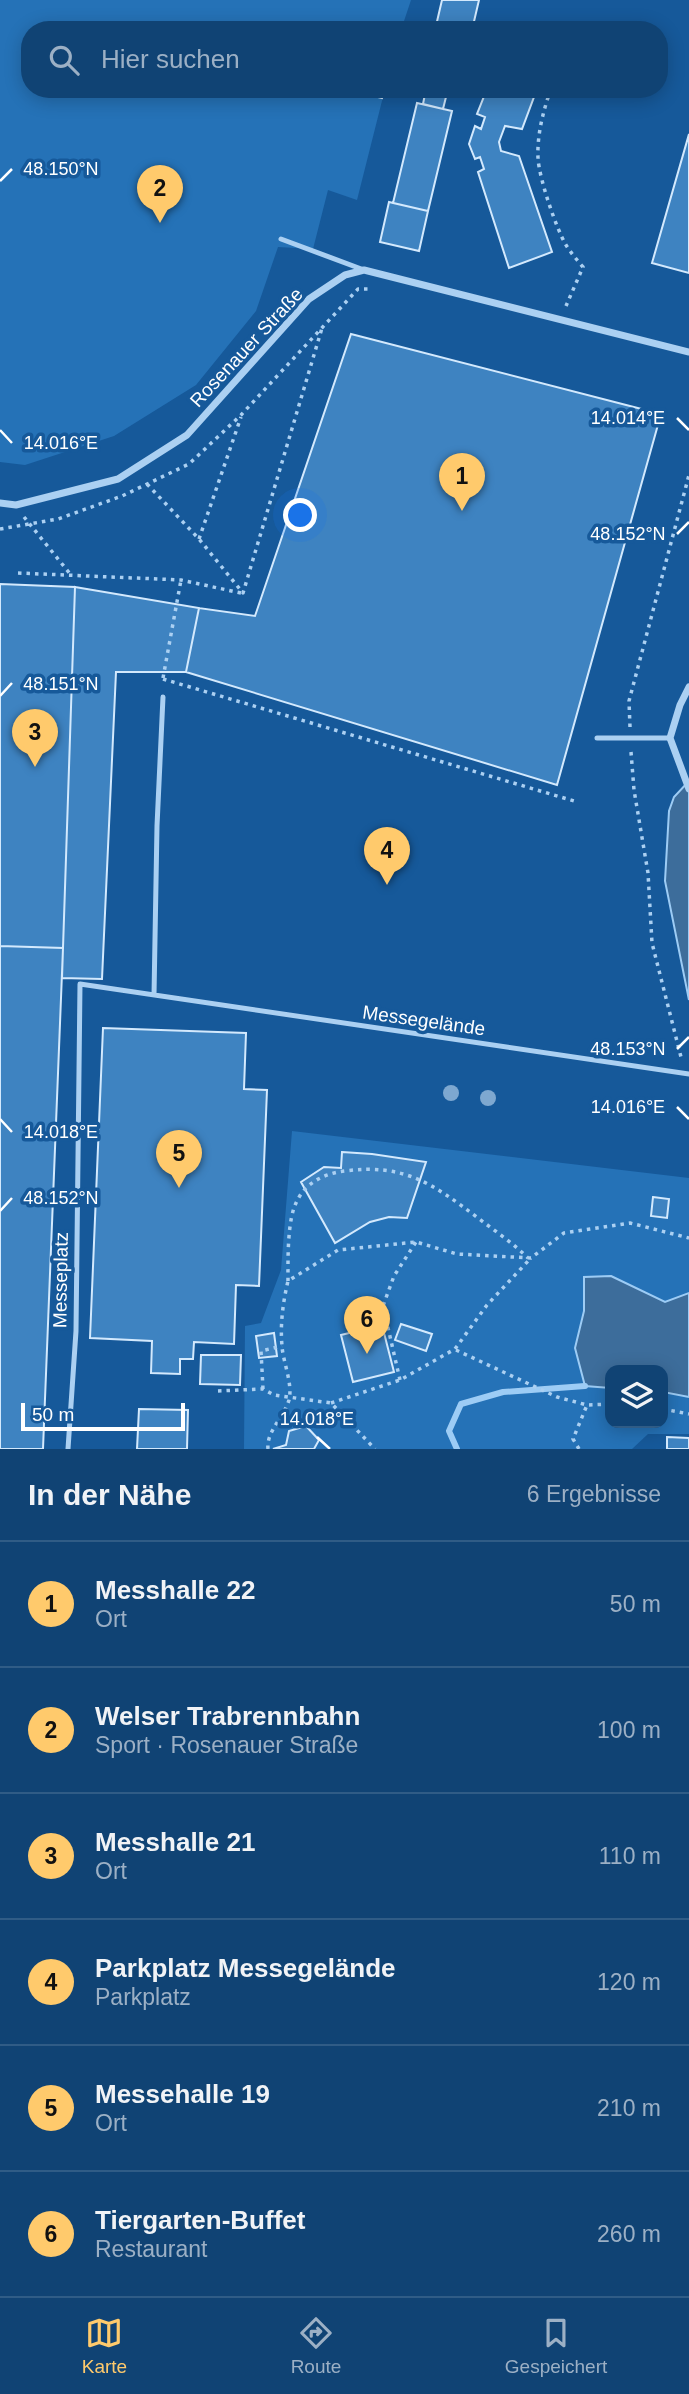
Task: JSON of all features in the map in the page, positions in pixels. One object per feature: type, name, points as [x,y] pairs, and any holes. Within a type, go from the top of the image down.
[{"type":"street","points":[[364,270],[689,352]]},
{"type":"street","name":"Rosenauer Straße","points":[[0,503],[16,505],[118,479],[187,435],[309,299],[345,275],[364,270]]},
{"type":"street","points":[[689,687],[680,705],[670,738],[689,789]]},
{"type":"lane","points":[[281,239],[364,270]]},
{"type":"lane","points":[[154,995],[157,826],[163,697]]},
{"type":"lane","points":[[597,738],[670,738]]},
{"type":"lane","name":"Messegelände","points":[[80,984],[687,1074]]},
{"type":"lane","name":"Messeplatz","points":[[68,1449],[76,1331],[80,984]]},
{"type":"path","points":[[548,98],[538,159],[541,179],[566,245],[583,267],[560,319]]},
{"type":"path","points":[[0,529],[58,519],[122,496],[189,464],[241,415],[358,289],[380,288]]},
{"type":"path","points":[[243,593],[322,326]]},
{"type":"path","points":[[199,539],[241,415]]},
{"type":"path","points":[[687,1074],[652,943],[648,873],[634,790],[629,701],[689,475]]},
{"type":"path","points":[[147,484],[199,539],[243,593]]},
{"type":"path","points":[[16,505],[28,524],[71,575]]},
{"type":"path","points":[[18,573],[181,580],[243,593]]},
{"type":"path","points":[[163,697],[163,679],[181,580]]},
{"type":"path","points":[[163,679],[574,801]]},
{"type":"path","points":[[268,1449],[267,1441],[289,1398],[282,1346],[282,1308],[288,1281],[287,1250],[296,1201],[311,1183],[333,1172],[397,1171],[428,1182],[530,1258]]},
{"type":"path","points":[[218,1391],[263,1389],[289,1398],[331,1403],[400,1380],[455,1349],[487,1305],[530,1258],[564,1233],[630,1223],[689,1238]]},
{"type":"path","points":[[288,1281],[338,1250],[416,1242],[457,1254],[530,1258]]},
{"type":"path","points":[[400,1380],[383,1306],[394,1276],[416,1242]]},
{"type":"path","points":[[263,1389],[261,1351],[282,1346]]},
{"type":"path","points":[[455,1349],[557,1397],[587,1405],[605,1404]]},
{"type":"path","points":[[331,1403],[372,1448]]},
{"type":"path","points":[[579,1449],[573,1439],[587,1405]]},
{"type":"path","points":[[668,1410],[689,1414]]},
{"type":"shaded area","points":[[0,0],[411,0],[404,21],[21,21],[21,98],[383,98],[357,200],[328,190],[313,249],[278,247],[256,311],[196,385],[114,436],[25,465],[0,462]]},
{"type":"shaded area","points":[[689,781],[689,1000],[665,881],[669,811],[674,797]]},
{"type":"shaded area","points":[[292,1131],[689,1178],[689,1434],[648,1434],[632,1449],[244,1449],[245,1326],[261,1323],[281,1270]]},
{"type":"shaded area","points":[[611,1276],[665,1302],[689,1293],[689,1397],[668,1393],[668,1365],[605,1365],[605,1388],[585,1386],[575,1348],[584,1311],[584,1277]]},
{"type":"building","points":[[442,0],[479,0],[474,21],[437,21]]},
{"type":"building","points":[[424,98],[446,98],[443,109],[423,104]]},
{"type":"building","points":[[483,98],[534,98],[522,129],[505,126],[499,142],[501,151],[519,156],[552,252],[509,268],[478,172],[484,169],[480,157],[475,159],[469,144],[475,126],[481,129],[485,117],[477,114]]},
{"type":"building","points":[[417,103],[452,111],[428,211],[393,203]]},
{"type":"building","points":[[689,134],[689,273],[652,263]]},
{"type":"building","points":[[389,202],[428,211],[419,251],[380,242]]},
{"type":"building","points":[[351,334],[661,414],[557,785],[186,672],[199,608],[255,616]]},
{"type":"building","points":[[0,584],[75,587],[63,948],[0,946]]},
{"type":"building","points":[[75,587],[199,608],[186,672],[116,672],[102,979],[62,978]]},
{"type":"building","points":[[0,946],[63,948],[43,1449],[0,1449]]},
{"type":"building","points":[[103,1028],[246,1033],[244,1089],[267,1090],[259,1286],[236,1285],[234,1344],[194,1342],[193,1359],[180,1359],[180,1374],[151,1373],[152,1341],[90,1338]]},
{"type":"building","points":[[342,1152],[426,1162],[407,1218],[389,1217],[370,1222],[335,1243],[301,1182],[324,1167],[341,1168]]},
{"type":"building","points":[[653,1197],[669,1199],[667,1218],[651,1216]]},
{"type":"building","points":[[401,1324],[432,1334],[426,1351],[395,1340]]},
{"type":"building","points":[[382,1325],[394,1372],[353,1382],[341,1335]]},
{"type":"building","points":[[274,1333],[277,1356],[259,1358],[256,1336]]},
{"type":"building","points":[[201,1355],[241,1355],[240,1385],[200,1384]]},
{"type":"building","points":[[139,1409],[188,1410],[187,1449],[137,1449]]},
{"type":"building","points":[[306,1426],[319,1440],[314,1449],[273,1449],[286,1445],[289,1431]]},
{"type":"building","points":[[667,1437],[689,1438],[689,1449],[667,1449]]},
{"type":"waterway","points":[[457,1449],[449,1431],[461,1404],[503,1392],[585,1386]]},
{"type":"place","name":"Welser Trabrennbahn","points":[[160,223]]},
{"type":"place","name":"Messhalle 22","points":[[462,511]]},
{"type":"place","name":"Messhalle 21","points":[[35,767]]},
{"type":"place","name":"Parkplatz Messegelände","points":[[387,885]]},
{"type":"place","name":"Messehalle 19","points":[[179,1188]]},
{"type":"place","name":"Tiergarten-Buffet","points":[[367,1354]]}]
